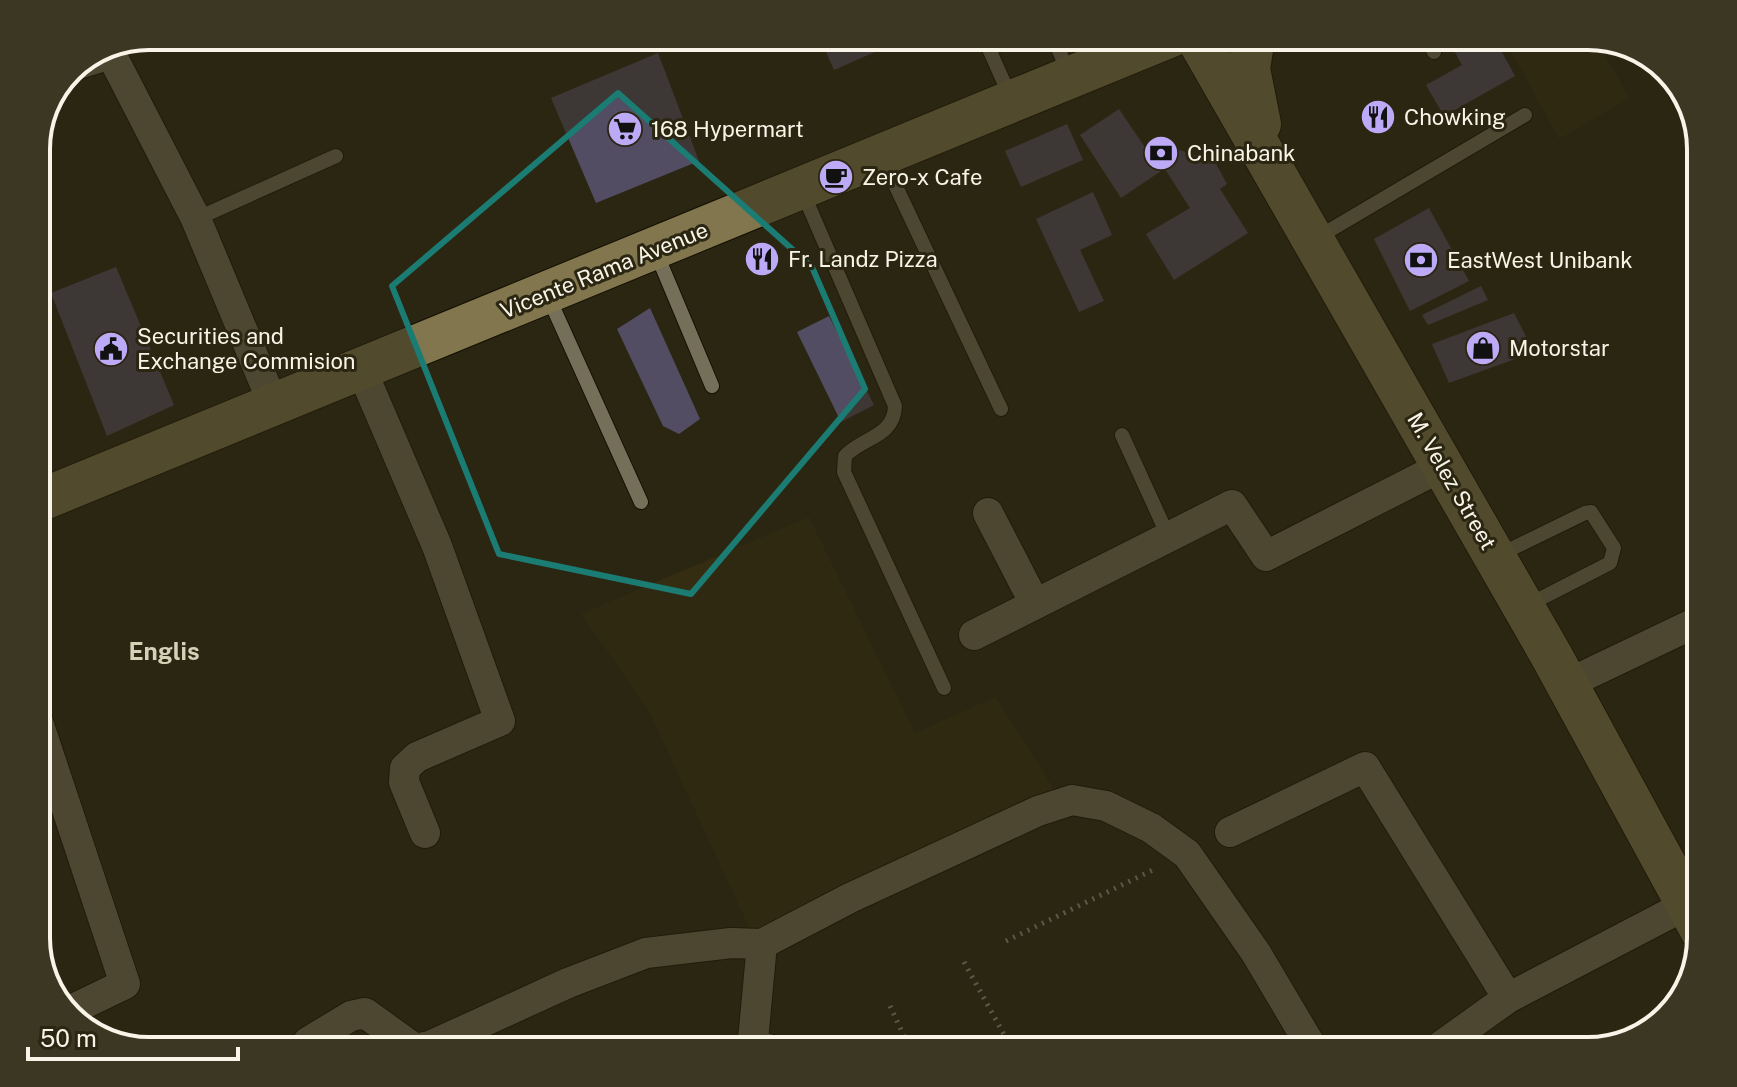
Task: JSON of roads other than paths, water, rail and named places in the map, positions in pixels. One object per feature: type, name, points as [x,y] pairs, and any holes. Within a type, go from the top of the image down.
[{"type":"main road","name":"Vicente Rama Avenue","points":[[50,496],[1138,50]]},
{"type":"main road","name":"M. Velez Street","points":[[1204,50],[1495,556],[1687,904]]},
{"type":"main road","points":[[1251,50],[1251,91],[1276,174]]},
{"type":"street","points":[[113,57],[196,219],[274,406]]},
{"type":"street","points":[[362,371],[437,546],[500,721],[417,757],[405,768],[404,782],[425,833]]},
{"type":"street","points":[[974,635],[1232,505],[1266,556],[1443,466]]},
{"type":"street","points":[[988,513],[1035,604]]},
{"type":"street","points":[[1567,684],[1687,627]]},
{"type":"street","points":[[50,758],[125,984],[78,1007]]},
{"type":"street","points":[[1230,832],[1365,767],[1508,998]]},
{"type":"street","points":[[450,1037],[568,983],[646,953],[731,943],[762,944],[864,891],[1038,811],[1072,800],[1106,806],[1151,828],[1187,854],[1256,953],[1306,1037]]},
{"type":"street","points":[[1454,1037],[1508,998],[1687,920]]},
{"type":"street","points":[[754,1037],[762,944]]},
{"type":"street","points":[[316,1037],[351,1016],[365,1013],[398,1037]]},
{"type":"lane","points":[[989,50],[1013,102]]},
{"type":"lane","points":[[1059,50],[1071,79]]},
{"type":"lane","points":[[1313,241],[1525,115]]},
{"type":"lane","points":[[881,155],[1001,409]]},
{"type":"lane","points":[[196,219],[336,156]]},
{"type":"lane","points":[[801,189],[895,406],[895,419],[884,433],[854,446],[845,456],[844,472],[944,688]]},
{"type":"lane","points":[[655,250],[712,386]]},
{"type":"lane","points":[[547,293],[641,502]]},
{"type":"lane","points":[[1122,435],[1169,538]]},
{"type":"lane","points":[[1495,556],[1585,513],[1591,512],[1598,519],[1614,548],[1610,563],[1524,608]]},
{"type":"place","name":"Chowking","points":[[1378,117]]},
{"type":"place","name":"168 Hypermart","points":[[625,129]]},
{"type":"place","name":"Chinabank","points":[[1161,153]]},
{"type":"place","name":"Zero-x Cafe","points":[[836,177]]},
{"type":"place","name":"Fr. Landz Pizza","points":[[762,259]]},
{"type":"place","name":"EastWest Unibank","points":[[1421,260]]},
{"type":"place","name":"Motorstar","points":[[1483,348]]},
{"type":"place","name":"Securities and Exchange Commision","points":[[111,349]]},
{"type":"district","name":"Englis","points":[[164,652]]}]
